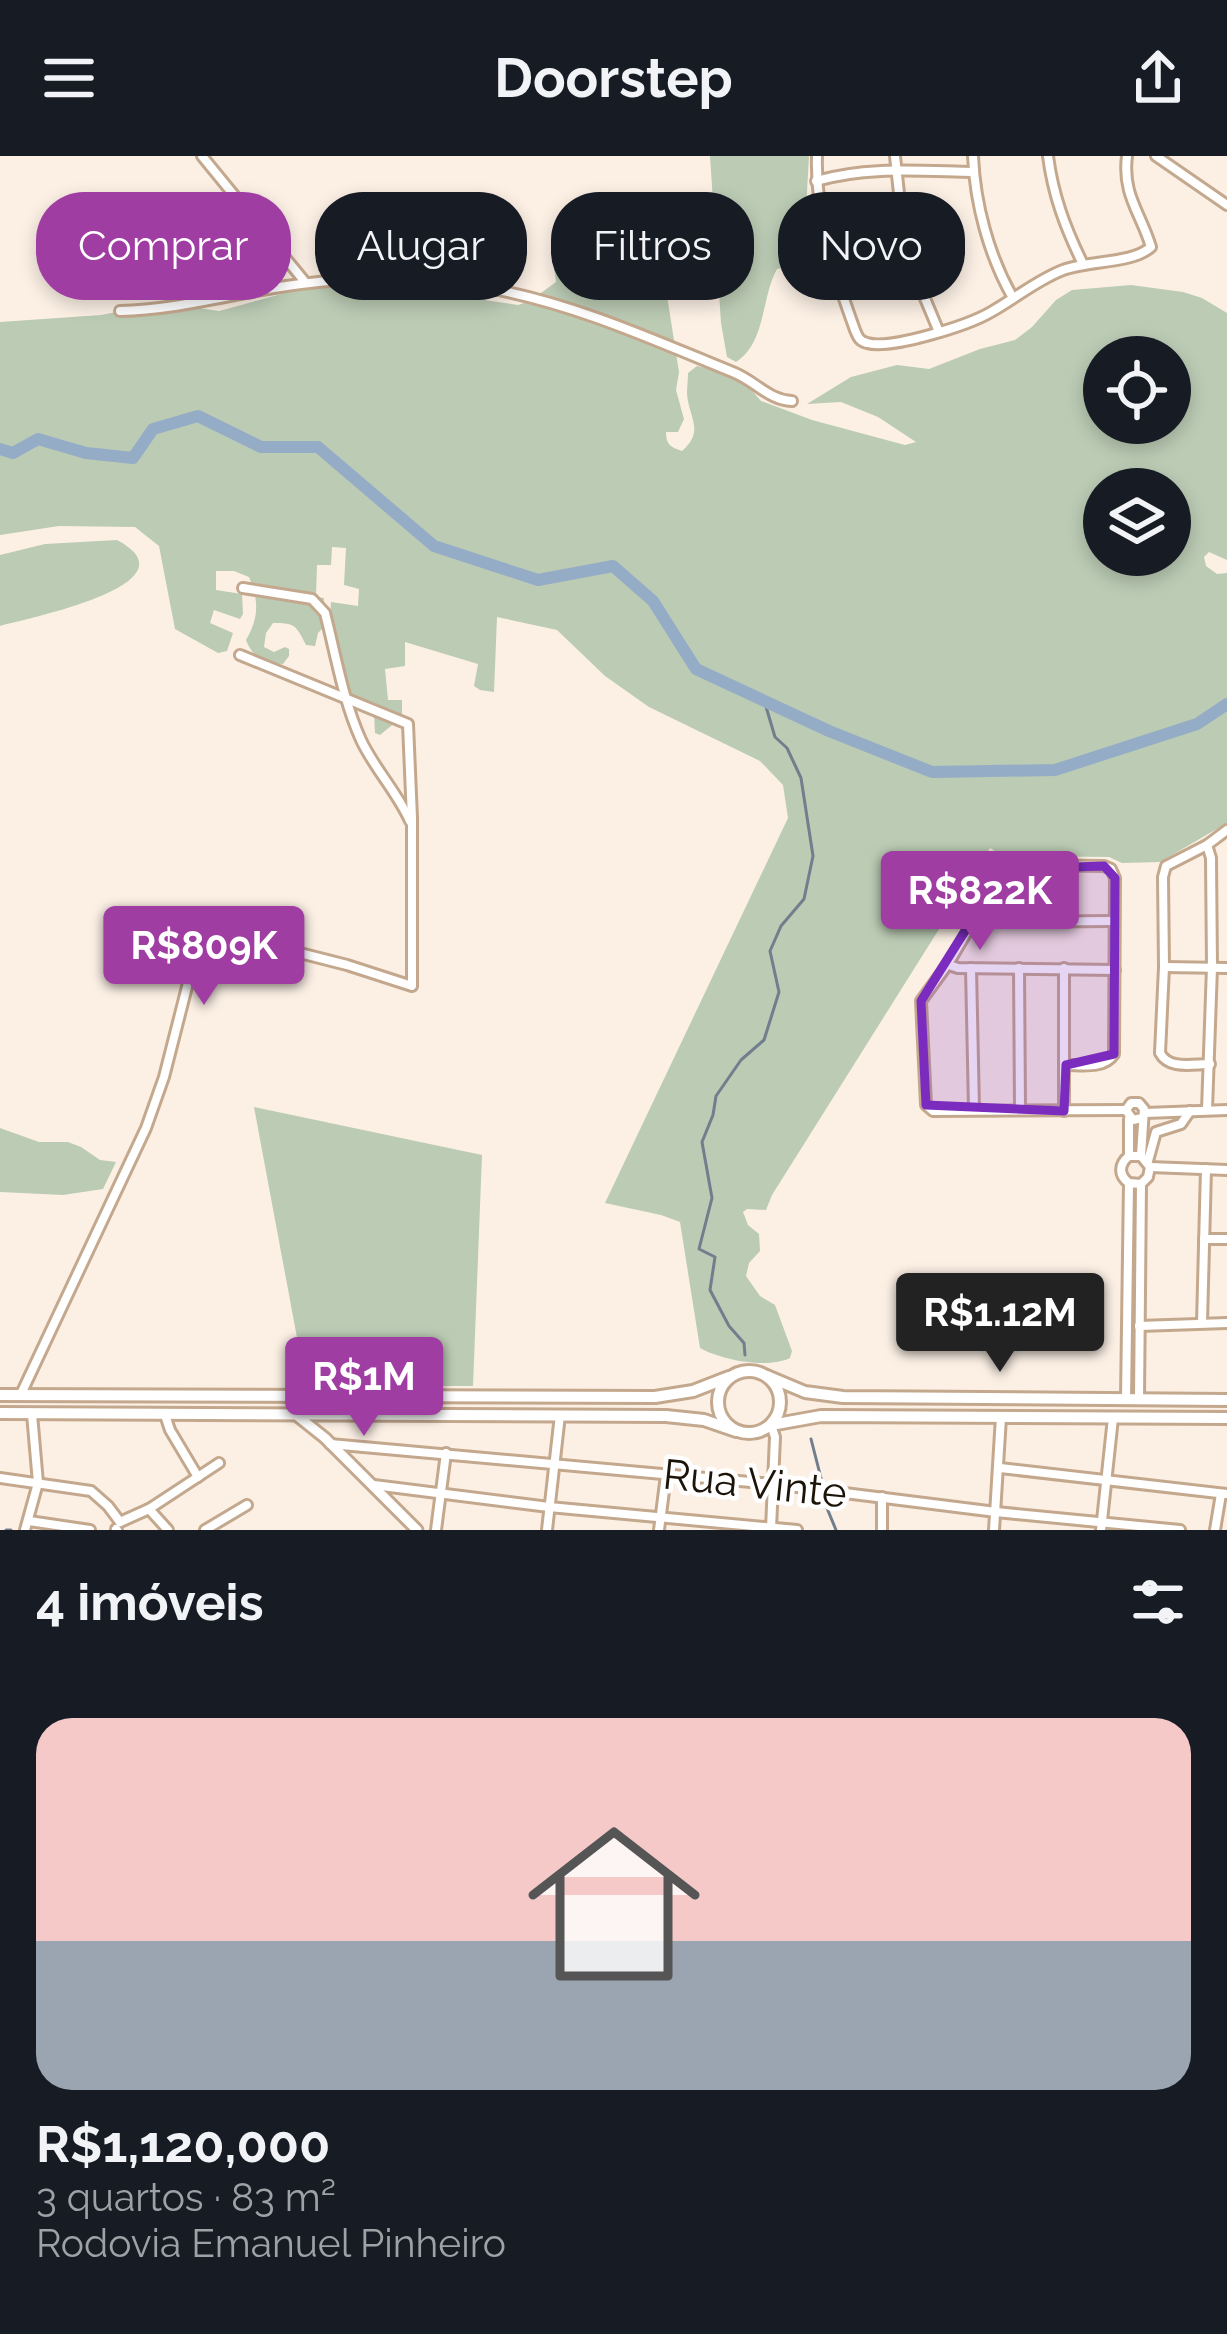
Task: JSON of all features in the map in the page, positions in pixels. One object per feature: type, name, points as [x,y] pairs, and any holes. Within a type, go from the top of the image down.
[{"type":"main road","points":[[0,1395],[656,1397],[693,1390],[748,1370],[805,1392],[843,1397],[1227,1400]]},
{"type":"main road","points":[[767,1376],[781,1401],[771,1425]]},
{"type":"main road","points":[[729,1377],[722,1385],[718,1407],[736,1431]]},
{"type":"main road","points":[[0,1413],[684,1417],[748,1434],[821,1416],[1227,1418]]},
{"type":"street","points":[[202,156],[306,283]]},
{"type":"street","points":[[818,156],[816,181],[824,230],[860,340],[867,344],[896,342],[968,323],[1053,274],[1082,263],[1136,256],[1151,247],[1126,184],[1127,156]]},
{"type":"street","points":[[895,156],[902,231],[939,332]]},
{"type":"street","points":[[973,156],[982,220],[1013,298]]},
{"type":"street","points":[[1048,156],[1063,223],[1082,263]]},
{"type":"street","points":[[1156,156],[1227,205]]},
{"type":"street","points":[[816,181],[897,170],[973,172]]},
{"type":"street","points":[[120,310],[306,283],[429,280],[492,288],[594,315],[749,379],[778,400],[791,401]]},
{"type":"street","points":[[243,588],[319,603],[364,747],[412,826]]},
{"type":"street","points":[[20,1395],[145,1131],[164,1077],[202,928],[412,986],[408,724],[240,655]]},
{"type":"street","points":[[1210,1064],[1171,1064],[1160,1054],[1163,878],[1166,866],[1227,830]]},
{"type":"street","points":[[1207,845],[1212,968],[1207,1110]]},
{"type":"street","points":[[1066,1065],[1096,1065],[1114,1054],[1111,868],[1004,869],[921,1001],[926,1105],[933,1111],[1127,1114],[1133,1120],[1227,1110]]},
{"type":"street","points":[[974,922],[1114,921]]},
{"type":"street","points":[[948,964],[1115,970]]},
{"type":"street","points":[[971,968],[974,1109]]},
{"type":"street","points":[[1019,968],[1020,1109]]},
{"type":"street","points":[[1064,968],[1064,1111]]},
{"type":"street","points":[[1164,968],[1227,968]]},
{"type":"street","points":[[1133,1399],[1142,1326],[1141,1184],[1148,1177],[1143,1116],[1139,1103],[1131,1103],[1129,1156],[1121,1166],[1124,1179],[1141,1184]]},
{"type":"street","points":[[1146,1162],[1156,1132],[1181,1124],[1190,1111]]},
{"type":"street","points":[[1129,1156],[1227,1170]]},
{"type":"street","points":[[1202,1323],[1206,1169]]},
{"type":"street","points":[[1129,1183],[1127,1327],[1133,1399]]},
{"type":"street","points":[[1204,1238],[1227,1239]]},
{"type":"street","points":[[1127,1327],[1227,1323]]},
{"type":"street","points":[[32,1414],[38,1483],[26,1527],[90,1530]]},
{"type":"street","points":[[295,1414],[416,1530]]},
{"type":"street","points":[[165,1415],[198,1477]]},
{"type":"street","points":[[327,1441],[323,1425],[334,1415]]},
{"type":"street","points":[[547,1530],[560,1415]]},
{"type":"street","points":[[994,1530],[1001,1418]]},
{"type":"street","points":[[1101,1526],[1113,1418]]},
{"type":"street","points":[[771,1425],[775,1437],[771,1528]]},
{"type":"street","name":"Rua Vinte","points":[[327,1441],[773,1484],[1101,1526],[1180,1530]]},
{"type":"street","points":[[436,1530],[446,1454]]},
{"type":"street","points":[[0,1478],[91,1491],[108,1506],[117,1528],[219,1463]]},
{"type":"street","points":[[1000,1468],[1224,1494],[1215,1530]]},
{"type":"street","points":[[659,1530],[666,1475]]},
{"type":"street","points":[[372,1485],[797,1530]]},
{"type":"street","points":[[882,1497],[882,1530]]},
{"type":"street","points":[[205,1530],[247,1504]]},
{"type":"street","points":[[149,1510],[168,1530]]},
{"type":"highlighted area","points":[[1104,866],[1115,878],[1114,1054],[1066,1065],[1064,1111],[926,1105],[921,1001],[1004,869]]},
{"type":"green space","points":[[710,156],[809,156],[807,192],[778,192],[778,269],[753,344],[736,362],[727,357],[719,300],[754,300],[754,192],[712,192]]},
{"type":"green space","points":[[1131,285],[1183,292],[1227,313],[1227,560],[1209,552],[1204,557],[1206,566],[1217,574],[1227,573],[1227,823],[1160,862],[1122,863],[1109,857],[1007,859],[990,848],[766,1210],[743,1212],[748,1225],[759,1234],[760,1251],[749,1263],[746,1276],[760,1296],[775,1305],[792,1351],[790,1358],[781,1361],[745,1362],[700,1348],[680,1222],[605,1203],[788,818],[783,785],[760,761],[649,707],[605,676],[557,630],[497,617],[494,692],[474,686],[478,664],[405,642],[405,666],[385,669],[388,700],[402,700],[402,717],[380,735],[375,733],[374,714],[367,714],[350,693],[334,646],[331,602],[358,606],[359,589],[344,585],[346,548],[332,547],[331,565],[317,565],[316,597],[324,598],[322,629],[315,646],[306,645],[290,625],[273,623],[266,633],[264,647],[274,652],[289,649],[283,664],[260,658],[246,640],[256,609],[249,577],[216,571],[216,590],[242,594],[243,614],[240,619],[214,610],[210,623],[233,633],[227,651],[218,653],[175,629],[159,546],[135,527],[59,526],[0,535],[0,322],[101,315],[165,303],[219,311],[259,300],[291,300],[291,291],[315,288],[315,300],[484,300],[518,305],[551,286],[551,300],[668,300],[679,372],[676,390],[684,419],[678,432],[666,432],[666,436],[670,445],[682,451],[693,437],[688,373],[697,366],[739,376],[761,401],[905,445],[916,442],[878,417],[841,402],[807,404],[851,377],[897,365],[929,369],[1015,340],[1072,290]]},
{"type":"green space","points":[[117,540],[137,556],[137,571],[123,585],[70,607],[0,626],[0,555],[45,544]]},
{"type":"green space","points":[[254,1107],[482,1155],[473,1386],[306,1386]]},
{"type":"green space","points":[[0,1128],[39,1142],[68,1142],[100,1160],[116,1162],[103,1189],[63,1195],[0,1192]]},
{"type":"waterway","points":[[0,449],[13,453],[38,439],[86,453],[133,458],[153,429],[198,416],[261,447],[318,447],[434,546],[538,580],[613,566],[653,601],[696,669],[829,731],[932,772],[1055,770],[1197,724],[1227,704]]},
{"type":"waterway","points":[[745,1355],[744,1343],[710,1290],[715,1257],[699,1249],[712,1198],[702,1142],[716,1096],[741,1060],[764,1040],[779,992],[770,951],[781,926],[804,899],[813,856],[801,778],[787,748],[775,737],[764,700]]},
{"type":"waterway","points":[[811,1439],[822,1482]]},
{"type":"waterway","points":[[822,1496],[836,1530]]},
{"type":"waterway","points":[[6,1530],[11,1530]]}]
